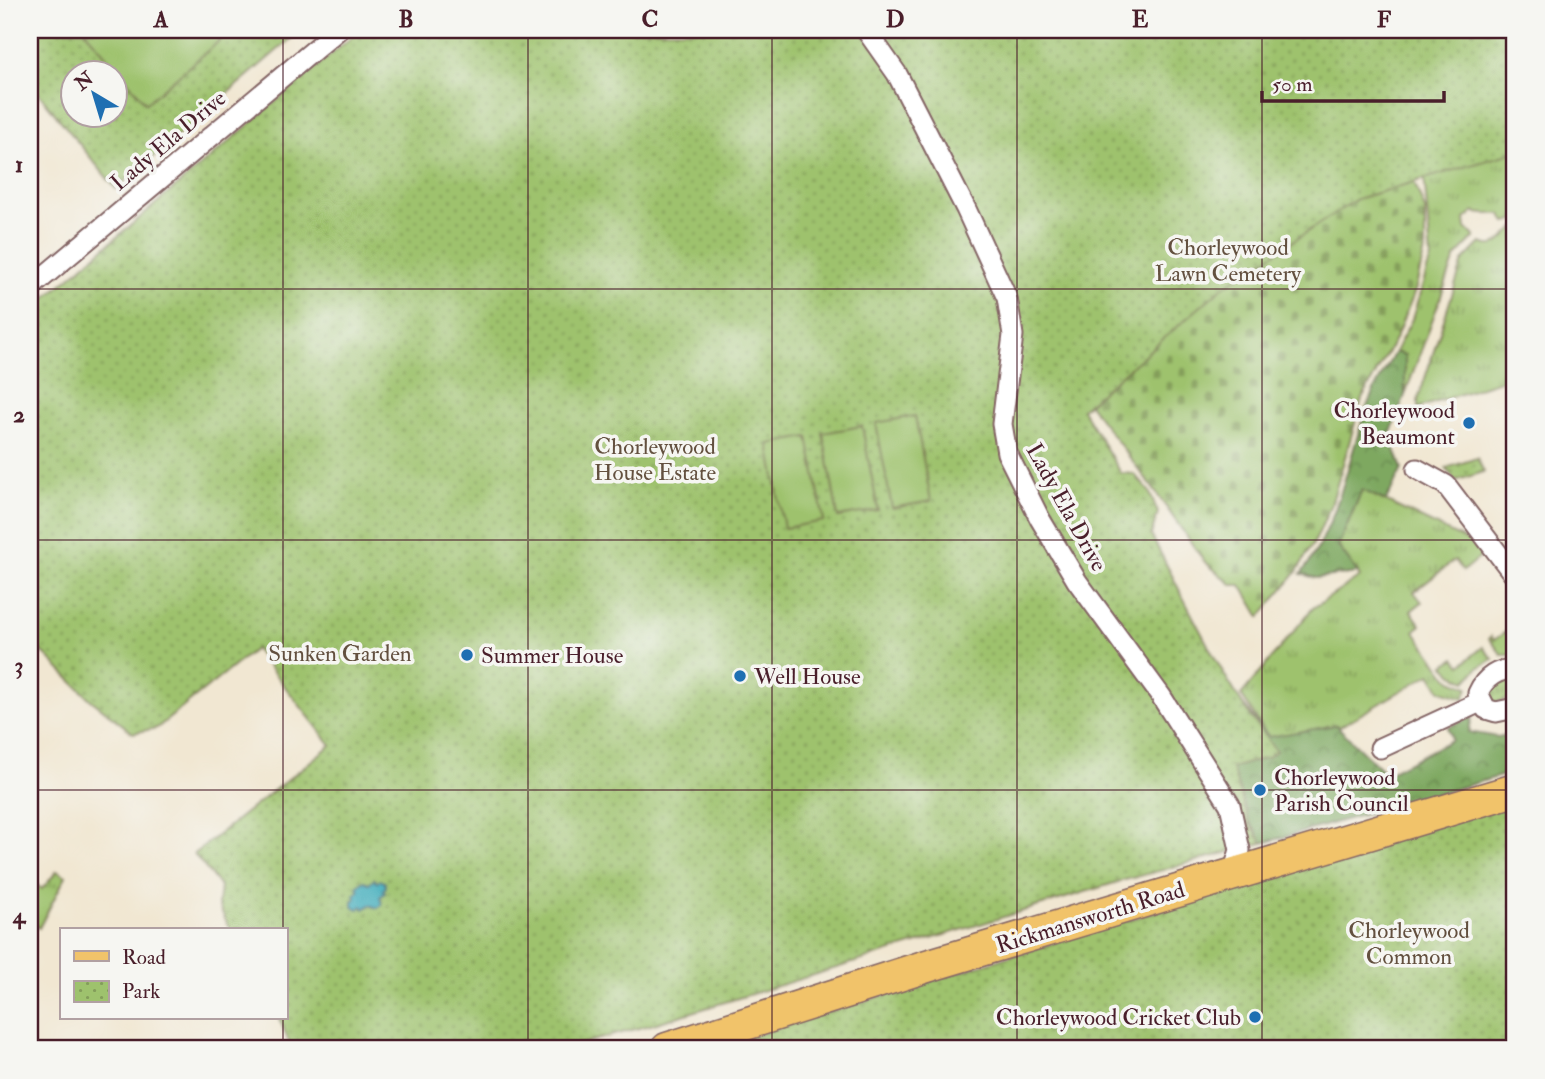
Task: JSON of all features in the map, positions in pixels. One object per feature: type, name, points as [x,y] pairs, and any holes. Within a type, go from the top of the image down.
[{"type":"main road","name":"Rickmansworth Road","points":[[667,1049],[927,966],[1515,790]]},
{"type":"street","name":"Lady Ela Drive","points":[[30,288],[338,30]]},
{"type":"street","name":"Lady Ela Drive","points":[[866,30],[897,74],[966,209],[1007,298],[1013,335],[1002,424],[1007,453],[1040,519],[1077,580],[1161,696],[1230,805],[1240,850],[1233,873]]},
{"type":"street","points":[[1417,469],[1446,485],[1515,576]]},
{"type":"street","points":[[1515,669],[1493,674],[1478,692],[1480,702],[1486,709],[1496,712],[1515,708]]},
{"type":"street","points":[[1380,748],[1480,702]]},
{"type":"green space","points":[[30,30],[301,30],[116,189],[68,130],[130,130],[130,60],[60,60],[60,120],[30,83]]},
{"type":"green space","points":[[84,30],[232,30],[146,103],[130,84],[130,60],[109,60]]},
{"type":"green space","name":"Chorleywood House Estate","points":[[360,30],[1515,30],[1515,152],[1357,199],[1223,287],[1082,409],[1121,473],[1134,474],[1149,491],[1158,513],[1151,535],[1224,674],[1276,751],[1268,757],[1232,768],[1250,824],[1263,843],[1121,881],[650,1025],[563,1049],[292,1049],[280,1020],[287,1020],[287,928],[230,928],[218,905],[220,886],[194,854],[331,745],[255,649],[157,728],[133,733],[91,700],[30,640],[30,311]]},
{"type":"green space","name":"Chorleywood Lawn Cemetery","points":[[1305,30],[1414,182],[1425,210],[1425,250],[1415,291],[1396,337],[1362,399],[1332,502],[1317,537],[1296,573],[1260,617],[1241,585],[1232,585],[1204,561],[1089,404],[1095,398],[992,204]]},
{"type":"green space","points":[[1515,150],[1515,220],[1506,222],[1501,214],[1474,212],[1465,219],[1466,228],[1475,237],[1455,258],[1405,395],[1405,356],[1395,352],[1412,319],[1431,258],[1424,174]]},
{"type":"green space","points":[[1515,228],[1515,376],[1418,408],[1418,400],[1463,261],[1481,243],[1497,244]]},
{"type":"green space","points":[[1395,352],[1405,355],[1405,395],[1390,435],[1402,469],[1386,501],[1362,490],[1338,546],[1358,573],[1316,578],[1301,574],[1325,535],[1368,404]]},
{"type":"green space","points":[[915,416],[931,501],[892,508],[876,423]]},
{"type":"green space","points":[[862,426],[878,510],[838,517],[823,433]]},
{"type":"green space","points":[[808,437],[824,521],[784,528],[769,444]]},
{"type":"green space","points":[[1477,458],[1484,472],[1455,481],[1446,468]]},
{"type":"green space","points":[[1362,490],[1472,543],[1482,556],[1463,571],[1455,560],[1414,592],[1422,602],[1411,611],[1421,625],[1414,631],[1449,679],[1468,687],[1464,698],[1441,691],[1430,674],[1339,727],[1336,725],[1269,738],[1241,695],[1313,608],[1360,577],[1338,546]]},
{"type":"green space","points":[[1515,611],[1515,655],[1502,655],[1489,638],[1491,636],[1494,640],[1514,626],[1509,618]]},
{"type":"green space","points":[[1182,629],[1269,737],[1336,725],[1386,774],[1452,740],[1448,727],[1472,717],[1469,732],[1498,737],[1515,733],[1515,772],[1263,843],[1192,729]]},
{"type":"green space","points":[[1483,647],[1493,659],[1478,668],[1466,681],[1452,674],[1445,665],[1455,658],[1461,665]]},
{"type":"green space","points":[[1515,679],[1515,695],[1512,697],[1493,702],[1487,695],[1494,684]]},
{"type":"green space","name":"Chorleywood Common","points":[[1515,801],[1515,1049],[709,1049]]},
{"type":"green space","points":[[57,871],[66,876],[39,928],[30,922],[30,880],[42,889]]},
{"type":"water","points":[[374,879],[377,882],[385,882],[385,893],[380,897],[382,905],[377,908],[370,905],[364,909],[362,906],[359,909],[353,907],[356,898],[354,895],[359,891],[357,887],[364,881],[369,883]]},
{"type":"place","name":"Chorleywood Beaumont","points":[[1469,423]]},
{"type":"place","name":"Summer House","points":[[467,655]]},
{"type":"place","name":"Well House","points":[[740,676]]},
{"type":"place","name":"Chorleywood Parish Council","points":[[1260,790]]},
{"type":"place","name":"Chorleywood Cricket Club","points":[[1255,1017]]},
{"type":"park label","name":"Sunken Garden","points":[[340,653]]}]
